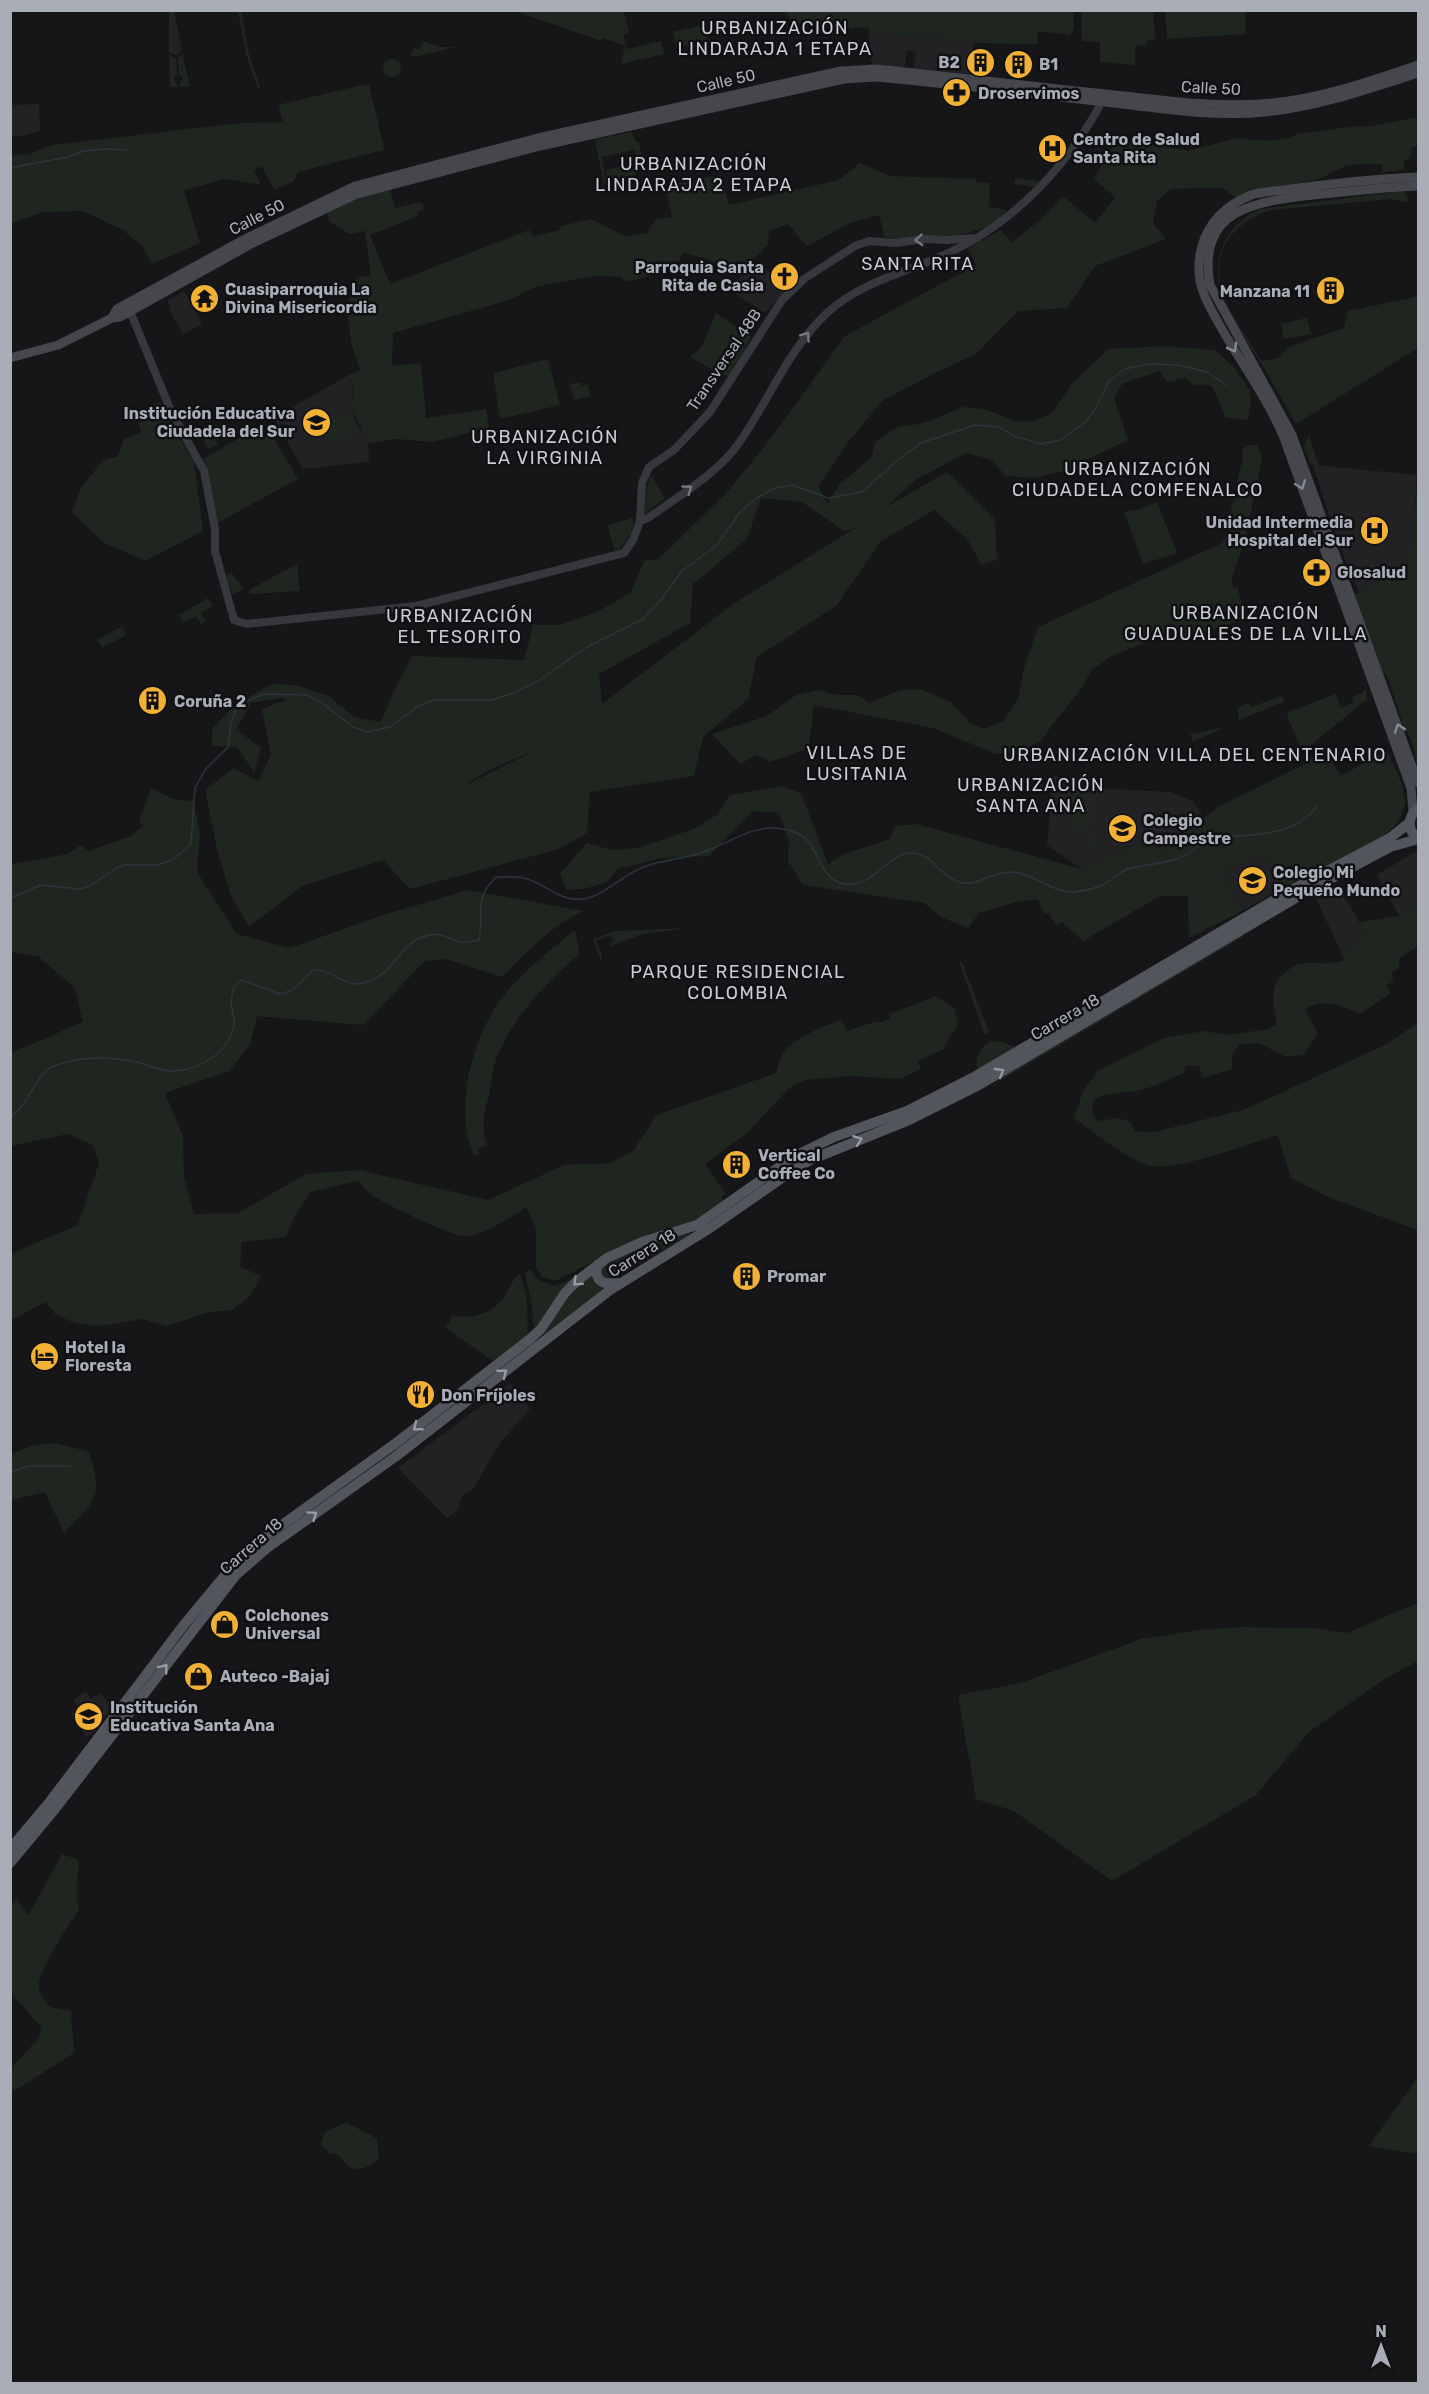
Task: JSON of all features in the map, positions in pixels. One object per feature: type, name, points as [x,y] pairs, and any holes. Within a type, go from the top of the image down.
[{"type":"main road","name":"Calle 50","points":[[10,358],[58,345],[112,318],[120,317],[251,244],[357,194],[540,146],[843,79],[876,76],[1104,98],[1220,105],[1262,104],[1328,92],[1419,64]]},
{"type":"main road","name":"Calle 50","points":[[112,318],[117,309],[247,237],[355,186],[560,134],[841,71],[875,69],[1226,113],[1262,112],[1329,100],[1419,73]]},
{"type":"main road","points":[[1419,177],[1379,179],[1253,194],[1230,206],[1210,226],[1199,261],[1199,275],[1206,300],[1284,438],[1411,788],[1413,814],[1410,830],[1419,839]]},
{"type":"main road","points":[[1419,186],[1381,188],[1255,203],[1231,215],[1219,230],[1209,252],[1208,273],[1210,285],[1223,311],[1279,407],[1292,435],[1419,783]]},
{"type":"main road","name":"Carrera 18","points":[[10,1849],[48,1804],[183,1626],[231,1568],[268,1535],[396,1443],[530,1339],[549,1319],[565,1293],[598,1264],[635,1244],[704,1221],[795,1156],[834,1137],[907,1111],[974,1077],[1290,891],[1390,838],[1413,814]]},
{"type":"main road","name":"Carrera 18","points":[[10,1863],[56,1809],[236,1575],[267,1548],[394,1457],[622,1282],[710,1228],[810,1160],[911,1119],[979,1085],[1304,893],[1390,847],[1419,839]]},
{"type":"main road","points":[[598,1264],[596,1274],[600,1281],[604,1284],[622,1282]]},
{"type":"street","points":[[130,311],[171,411],[204,471],[215,529],[215,551],[234,621],[246,624],[416,606],[624,553],[633,540],[640,521],[648,518],[696,484],[737,445],[805,337],[831,310],[853,293],[937,258],[977,237],[1008,217],[1045,183],[1089,125],[1104,98]]},
{"type":"street","name":"Transversal 48B","points":[[640,521],[642,483],[649,467],[674,450],[710,412],[782,300],[804,279],[855,246],[869,241],[895,243],[977,237]]},
{"type":"shaded area","points":[[169,11],[174,11],[182,50],[177,56],[169,52]]},
{"type":"shaded area","points":[[238,11],[241,11],[249,54],[260,86],[258,89],[246,54]]},
{"type":"shaded area","points":[[515,11],[624,11],[629,33],[623,34],[627,49],[661,41],[664,54],[621,64],[625,46],[603,38],[601,41]]},
{"type":"shaded area","points":[[785,11],[1073,11],[1074,30],[1071,31],[1071,35],[1038,31],[1037,44],[973,43],[920,34],[919,37],[869,32],[868,27],[837,29],[831,20],[794,24]]},
{"type":"shaded area","points":[[1081,11],[1153,11],[1155,39],[1147,40],[1147,45],[1135,46],[1135,65],[1100,62],[1100,42],[1082,41]]},
{"type":"shaded area","points":[[1165,11],[1245,11],[1246,34],[1167,39]]},
{"type":"shaded area","points":[[704,25],[707,40],[677,48],[673,32]]},
{"type":"shaded area","points":[[869,32],[919,37],[920,34],[973,43],[970,74],[913,69],[916,52],[907,50],[905,67],[873,65]]},
{"type":"shaded area","points":[[423,41],[440,47],[456,47],[415,57],[411,55],[414,48],[419,50]]},
{"type":"shaded area","points":[[182,53],[190,86],[180,87],[183,79],[179,74],[178,58]]},
{"type":"shaded area","points":[[169,54],[176,59],[177,75],[174,79],[178,87],[170,87]]},
{"type":"shaded area","points":[[392,59],[398,62],[401,68],[398,74],[392,77],[386,74],[383,68],[386,62]]},
{"type":"shaded area","points":[[367,84],[383,150],[298,172],[294,181],[274,190],[262,166],[254,170],[261,185],[226,179],[184,190],[200,243],[152,264],[143,247],[123,230],[83,211],[43,212],[11,224],[11,156],[30,154],[52,145],[240,123],[283,122],[278,105]]},
{"type":"shaded area","points":[[39,104],[40,131],[22,136],[11,136],[11,105]]},
{"type":"shaded area","points":[[1418,117],[1418,146],[1412,147],[1410,158],[1404,161],[1404,170],[1383,172],[1382,164],[1347,165],[1317,180],[1255,190],[1237,199],[1223,188],[1171,189],[1157,201],[1153,223],[1166,239],[1095,266],[1067,308],[1018,311],[976,354],[882,401],[846,445],[819,486],[827,504],[840,484],[872,457],[875,442],[899,426],[920,424],[964,407],[987,410],[1019,422],[1033,421],[1051,414],[1071,385],[1108,349],[1163,346],[1215,350],[1233,366],[1249,389],[1251,400],[1248,420],[1225,417],[1212,386],[1195,385],[1186,378],[1167,382],[1159,371],[1122,384],[1114,398],[1128,440],[1060,472],[1032,478],[1006,476],[990,459],[966,453],[917,479],[884,508],[947,472],[995,520],[997,560],[981,564],[967,539],[934,510],[881,541],[836,606],[757,657],[748,699],[703,737],[694,776],[590,792],[587,833],[559,849],[410,889],[383,860],[302,886],[249,927],[231,896],[217,849],[205,790],[234,768],[258,781],[271,755],[262,709],[286,700],[282,698],[251,703],[236,729],[261,748],[254,772],[237,747],[211,746],[213,728],[236,704],[272,684],[296,685],[329,696],[354,717],[381,722],[412,656],[524,660],[533,625],[559,625],[595,613],[630,593],[644,561],[659,559],[730,489],[771,438],[845,336],[976,265],[968,248],[1000,230],[1012,242],[1041,219],[1063,196],[1095,223],[1115,197],[1094,179],[1117,139],[1129,138],[1187,151],[1238,138],[1277,140],[1296,134],[1357,126],[1367,127]],"holes":[[[761,498],[802,502],[844,531],[855,528],[733,604],[602,704],[599,674],[690,623],[693,584],[747,539]],[[530,753],[462,787],[487,771]]]},
{"type":"shaded area","points":[[632,132],[636,142],[639,142],[643,161],[638,163],[634,150],[602,157],[606,184],[604,183],[596,139]]},
{"type":"shaded area","name":"Centro de Salud Santa Rita","points":[[1043,142],[1061,145],[1060,156],[1042,154]]},
{"type":"shaded area","points":[[860,163],[890,176],[974,179],[977,182],[990,183],[989,207],[1006,210],[998,220],[986,227],[951,236],[932,238],[885,238],[879,215],[848,224],[807,246],[788,224],[769,231],[768,245],[754,259],[735,272],[707,259],[683,253],[674,270],[626,282],[621,277],[593,276],[535,287],[510,300],[393,333],[392,366],[421,363],[426,418],[486,409],[489,428],[433,442],[396,439],[368,443],[365,439],[352,406],[354,383],[347,376],[360,370],[351,342],[347,305],[357,277],[371,276],[365,231],[349,234],[329,221],[327,213],[359,198],[390,189],[395,208],[422,202],[424,209],[417,212],[418,216],[370,235],[390,284],[529,230],[534,236],[560,230],[561,226],[591,219],[625,236],[647,233],[655,220],[672,217],[665,186],[721,175],[729,205],[839,180]]},
{"type":"shaded area","points":[[633,164],[636,177],[609,183],[606,170]]},
{"type":"shaded area","points":[[1015,178],[1040,181],[1035,187],[1014,184]]},
{"type":"shaded area","points":[[1403,191],[1409,199],[1406,202],[1391,199],[1272,210],[1248,220],[1230,237],[1224,248],[1219,273],[1224,297],[1233,316],[1262,361],[1278,358],[1289,347],[1344,328],[1348,311],[1415,297],[1418,294],[1418,348],[1296,424],[1235,322],[1222,294],[1219,280],[1218,266],[1224,243],[1236,225],[1261,209]]},
{"type":"shaded area","points":[[755,261],[789,287],[765,313],[732,292],[741,277],[736,274]]},
{"type":"shaded area","points":[[755,277],[765,284],[756,298],[745,291]]},
{"type":"shaded area","points":[[184,291],[202,324],[183,334],[171,313],[168,300]]},
{"type":"shaded area","points":[[716,313],[751,337],[729,376],[720,374],[690,357],[701,348]]},
{"type":"shaded area","points":[[1307,318],[1311,334],[1284,339],[1281,324]]},
{"type":"shaded area","points":[[548,359],[560,405],[500,419],[493,373]]},
{"type":"shaded area","name":"Institución Educativa Ciudadela del Sur","points":[[347,376],[354,383],[352,390],[355,420],[368,443],[369,462],[303,469],[287,442],[289,435],[285,433],[287,426],[282,424],[279,426],[273,418]]},
{"type":"shaded area","points":[[581,382],[582,386],[588,384],[591,396],[574,400],[570,384]]},
{"type":"shaded area","points":[[160,402],[194,462],[203,531],[145,561],[104,543],[72,512],[80,490],[102,461],[118,456],[124,439],[141,432],[135,413]]},
{"type":"shaded area","points":[[352,417],[354,437],[325,439],[323,419]]},
{"type":"shaded area","points":[[265,423],[298,479],[217,523],[203,459]]},
{"type":"shaded area","points":[[208,427],[218,444],[208,449],[199,432]]},
{"type":"shaded area","points":[[1309,435],[1319,466],[1310,463],[1304,447]]},
{"type":"shaded area","points":[[1249,445],[1258,445],[1262,457],[1246,535],[1232,578],[1233,589],[1237,587],[1247,618],[1185,639],[1180,628],[1110,657],[1091,671],[1082,688],[1042,740],[1020,753],[996,754],[933,728],[814,705],[809,748],[770,762],[757,755],[740,764],[712,734],[767,716],[796,695],[818,690],[836,695],[858,695],[869,703],[900,690],[920,689],[951,702],[970,723],[983,729],[1003,721],[1018,699],[1024,668],[1038,627],[1222,543],[1243,456],[1242,449]]},
{"type":"shaded area","name":"Unidad Intermedia Hospital del Sur","points":[[1313,465],[1417,475],[1414,525],[1405,569],[1359,593],[1336,537]]},
{"type":"shaded area","points":[[1418,474],[1418,770],[1412,743],[1404,728],[1386,673],[1380,673],[1352,596],[1405,569],[1414,525]]},
{"type":"shaded area","points":[[651,475],[665,498],[645,514],[646,492]]},
{"type":"shaded area","points":[[1157,502],[1177,553],[1143,564],[1124,512]]},
{"type":"shaded area","points":[[633,518],[629,538],[623,546],[614,551],[608,525]]},
{"type":"shaded area","points":[[297,564],[300,591],[250,594],[249,590]]},
{"type":"shaded area","points":[[231,572],[244,589],[235,594],[232,594],[226,576]]},
{"type":"shaded area","points":[[208,598],[213,606],[201,613],[206,621],[201,624],[196,616],[183,623],[179,615]]},
{"type":"shaded area","points":[[122,626],[126,635],[102,648],[97,640]]},
{"type":"shaded area","points":[[1366,689],[1367,699],[1305,750],[1301,749],[1287,716],[1288,712],[1336,694],[1341,708],[1353,702],[1352,697]]},
{"type":"shaded area","points":[[1282,696],[1284,702],[1239,720],[1237,708],[1249,703],[1251,707]]},
{"type":"shaded area","points":[[1225,727],[1193,742],[1190,734]]},
{"type":"shaded area","points":[[1324,745],[1340,776],[1387,751],[1400,778],[1404,793],[1404,808],[1397,823],[1387,833],[1359,851],[1279,890],[1264,855],[1224,871],[1242,911],[1189,938],[1188,896],[1160,896],[1083,941],[1062,922],[1056,925],[1049,913],[1044,913],[1038,900],[1019,901],[979,913],[968,928],[943,918],[924,903],[803,885],[788,861],[789,842],[779,813],[753,811],[709,856],[662,858],[618,869],[607,882],[584,889],[567,890],[560,874],[587,843],[612,850],[638,848],[696,828],[718,814],[730,795],[780,786],[801,793],[828,864],[844,854],[890,839],[895,826],[916,824],[1082,869],[1138,844],[1163,851],[1187,839],[1204,818],[1218,807],[1305,764]]},
{"type":"shaded area","name":"Colegio Campestre","points":[[1053,775],[1091,788],[1170,792],[1193,801],[1204,818],[1187,839],[1163,851],[1138,844],[1082,869],[1047,845]]},
{"type":"shaded area","points":[[151,788],[173,799],[193,801],[200,831],[197,872],[237,934],[290,948],[380,916],[468,890],[584,911],[550,932],[502,977],[446,959],[425,961],[363,1025],[257,1016],[250,1045],[229,1071],[165,1093],[183,1136],[184,1177],[194,1214],[238,1213],[306,1174],[359,1170],[488,1200],[564,1165],[610,1163],[633,1151],[657,1115],[776,1073],[781,1056],[787,1048],[809,1033],[835,1022],[842,1020],[847,1031],[890,1019],[889,1014],[936,996],[955,1009],[958,1027],[949,1036],[944,1049],[918,1061],[921,1069],[900,1079],[851,1076],[805,1080],[788,1089],[747,1133],[705,1164],[726,1194],[722,1196],[724,1202],[702,1218],[597,1260],[555,1281],[541,1276],[536,1266],[536,1228],[526,1207],[486,1230],[462,1236],[431,1225],[389,1205],[370,1194],[359,1181],[310,1192],[294,1217],[286,1237],[242,1242],[240,1267],[262,1276],[249,1297],[232,1310],[209,1312],[167,1326],[142,1319],[101,1326],[75,1323],[56,1315],[46,1302],[11,1320],[11,1254],[78,1225],[99,1163],[93,1145],[68,1134],[11,1146],[11,1053],[83,1022],[75,988],[39,957],[11,952],[11,864],[68,854],[80,845],[89,851],[131,836],[143,826],[139,822]]},
{"type":"shaded area","points":[[1073,793],[1093,794],[1092,830],[1072,829]]},
{"type":"shaded area","points":[[1092,833],[1099,847],[1089,852],[1082,838]]},
{"type":"shaded area","points":[[1417,851],[1418,904],[1399,916],[1377,875]]},
{"type":"shaded area","name":"Colegio Mi Pequeño Mundo","points":[[1264,855],[1279,890],[1242,911],[1224,871]]},
{"type":"shaded area","points":[[1338,886],[1365,932],[1341,952],[1316,898]]},
{"type":"shaded area","points":[[1418,904],[1418,946],[1400,958],[1399,967],[1392,973],[1393,981],[1387,986],[1391,993],[1360,1014],[1347,1008],[1325,1003],[1305,1010],[1318,1033],[1303,1055],[1286,1057],[1259,1043],[1239,1044],[1232,1056],[1232,1069],[1203,1078],[1199,1066],[1185,1066],[1184,1073],[1150,1087],[1094,1099],[1092,1113],[1098,1121],[1118,1118],[1131,1122],[1134,1131],[1154,1132],[1243,1110],[1385,1045],[1418,1023],[1418,1230],[1330,1198],[1291,1178],[1278,1135],[1193,1161],[1175,1165],[1148,1165],[1130,1157],[1074,1118],[1083,1091],[1099,1070],[1164,1038],[1204,1031],[1228,1035],[1269,1029],[1277,1023],[1273,995],[1276,982],[1280,977],[1296,965],[1344,960],[1341,952],[1365,932],[1359,922],[1399,916]]},
{"type":"shaded area","points":[[686,928],[643,934],[610,946],[609,943],[613,942],[611,935],[596,941],[602,955],[601,962],[593,939],[616,931]]},
{"type":"shaded area","points":[[575,930],[580,954],[557,974],[525,1010],[507,1036],[498,1055],[484,1120],[487,1145],[478,1150],[479,1154],[474,1156],[465,1118],[466,1097],[474,1054],[482,1034],[491,1015],[509,989],[536,962]]},
{"type":"shaded area","points":[[1243,934],[1244,936],[1000,1081],[1000,1078]]},
{"type":"shaded area","points":[[959,961],[962,962],[989,1032],[987,1035],[984,1034]]},
{"type":"shaded area","points":[[991,1041],[1003,1042],[1015,1047],[977,1072],[978,1054]]},
{"type":"shaded area","points":[[691,1231],[689,1235],[611,1280],[602,1280],[600,1269],[610,1262],[644,1247]]},
{"type":"shaded area","points":[[530,1269],[537,1279],[555,1286],[576,1277],[534,1329],[525,1273]]},
{"type":"shaded area","points":[[520,1273],[527,1299],[528,1335],[493,1361],[446,1328],[452,1316],[478,1315],[496,1306]]},
{"type":"shaded area","points":[[594,1273],[606,1286],[542,1338],[569,1296]]},
{"type":"shaded area","points":[[510,1384],[530,1409],[499,1444],[474,1488],[463,1495],[457,1511],[447,1518],[398,1468]]},
{"type":"shaded area","points":[[53,1443],[88,1451],[96,1478],[94,1497],[90,1505],[64,1533],[45,1492],[11,1500],[11,1454],[34,1445]]},
{"type":"shaded area","points":[[1418,1603],[1418,1661],[1386,1678],[1309,1732],[1256,1795],[1112,1881],[1014,1811],[976,1799],[958,1695],[1021,1683],[1141,1639],[1200,1630],[1240,1627],[1313,1628],[1347,1633]]},
{"type":"shaded area","name":"Institución Educativa Santa Ana","points":[[86,1691],[91,1699],[100,1693],[111,1706],[94,1732],[86,1737],[72,1713],[78,1707],[73,1700]]},
{"type":"shaded area","points":[[94,1699],[107,1714],[93,1725],[80,1710]]},
{"type":"shaded area","points":[[62,1854],[79,1860],[77,1891],[79,1910],[43,1970],[39,1986],[50,2007],[71,2011],[74,2053],[11,2093],[11,2068],[39,2038],[41,2027],[11,1993],[11,1904],[17,1899],[28,1916]]},
{"type":"shaded area","points":[[1418,2077],[1418,2154],[1369,2146]]},
{"type":"shaded area","points":[[347,2122],[377,2139],[379,2158],[362,2169],[352,2168],[338,2154],[330,2154],[321,2144],[325,2132]]},
{"type":"waterway","points":[[10,168],[68,157],[84,151],[129,150]]},
{"type":"waterway","points":[[10,898],[41,885],[79,889],[90,886],[124,865],[158,865],[174,859],[191,844],[195,788],[205,770],[228,747],[231,723],[236,710],[249,700],[264,694],[306,695],[321,702],[353,727],[368,732],[390,727],[417,707],[433,700],[491,700],[511,694],[538,681],[587,647],[643,619],[661,600],[681,572],[717,545],[740,512],[758,497],[775,488],[792,485],[828,498],[862,492],[921,443],[975,425],[999,427],[1014,436],[1041,444],[1060,440],[1084,423],[1096,408],[1109,381],[1125,369],[1148,364],[1178,365],[1207,372],[1228,386]]},
{"type":"waterway","points":[[10,1117],[22,1106],[42,1076],[54,1066],[64,1063],[94,1058],[115,1059],[175,1071],[185,1070],[205,1062],[221,1050],[232,1033],[234,1023],[231,1004],[234,986],[242,980],[280,994],[293,990],[313,970],[319,970],[357,984],[379,977],[405,949],[420,938],[437,934],[460,942],[479,940],[482,900],[484,893],[496,877],[532,880],[566,898],[590,898],[643,867],[707,851],[745,834],[775,828],[791,831],[803,837],[811,844],[825,871],[831,878],[841,883],[862,882],[896,858],[914,853],[922,855],[950,877],[964,883],[1008,872],[1025,875],[1056,889],[1073,892],[1101,885],[1128,869],[1184,856],[1211,836],[1253,835],[1291,827],[1303,820],[1318,806]]},
{"type":"waterway","points":[[10,1472],[29,1466],[71,1466]]},
{"type":"place","name":"B2","points":[[981,62]]},
{"type":"place","name":"B1","points":[[1018,64]]},
{"type":"place","name":"Droservimos","points":[[957,93]]},
{"type":"place","name":"Centro de Salud Santa Rita","points":[[1052,148]]},
{"type":"place","name":"Parroquia Santa Rita de Casia","points":[[785,276]]},
{"type":"place","name":"Manzana 11","points":[[1331,291]]},
{"type":"place","name":"Cuasiparroquia La Divina Misericordia","points":[[204,298]]},
{"type":"place","name":"Institución Educativa Ciudadela del Sur","points":[[316,422]]},
{"type":"place","name":"Unidad Intermedia Hospital del Sur","points":[[1374,531]]},
{"type":"place","name":"Glosalud","points":[[1316,572]]},
{"type":"place","name":"Coruña 2","points":[[153,701]]},
{"type":"place","name":"Colegio Campestre","points":[[1122,829]]},
{"type":"place","name":"Colegio Mi Pequeño Mundo","points":[[1252,881]]},
{"type":"place","name":"Vertical Coffee Co","points":[[737,1164]]},
{"type":"place","name":"Promar","points":[[746,1276]]},
{"type":"place","name":"Hotel la Floresta","points":[[44,1356]]},
{"type":"place","name":"Don Fríjoles","points":[[420,1395]]},
{"type":"place","name":"Colchones Universal","points":[[224,1624]]},
{"type":"place","name":"Auteco -Bajaj","points":[[199,1676]]},
{"type":"place","name":"Institución Educativa Santa Ana","points":[[89,1716]]},
{"type":"district","name":"URBANIZACIÓN LINDARAJA 1 ETAPA","points":[[775,38]]},
{"type":"district","name":"URBANIZACIÓN LINDARAJA 2 ETAPA","points":[[694,174]]},
{"type":"district","name":"SANTA RITA","points":[[918,264]]},
{"type":"district","name":"URBANIZACIÓN LA VIRGINIA","points":[[545,447]]},
{"type":"district","name":"URBANIZACIÓN CIUDADELA COMFENALCO","points":[[1138,479]]},
{"type":"district","name":"URBANIZACIÓN GUADUALES DE LA VILLA","points":[[1246,623]]},
{"type":"district","name":"URBANIZACIÓN EL TESORITO","points":[[460,626]]},
{"type":"district","name":"URBANIZACIÓN VILLA DEL CENTENARIO","points":[[1195,755]]},
{"type":"district","name":"VILLAS DE LUSITANIA","points":[[857,763]]},
{"type":"district","name":"URBANIZACIÓN SANTA ANA","points":[[1031,795]]},
{"type":"district","name":"PARQUE RESIDENCIAL COLOMBIA","points":[[738,982]]}]
